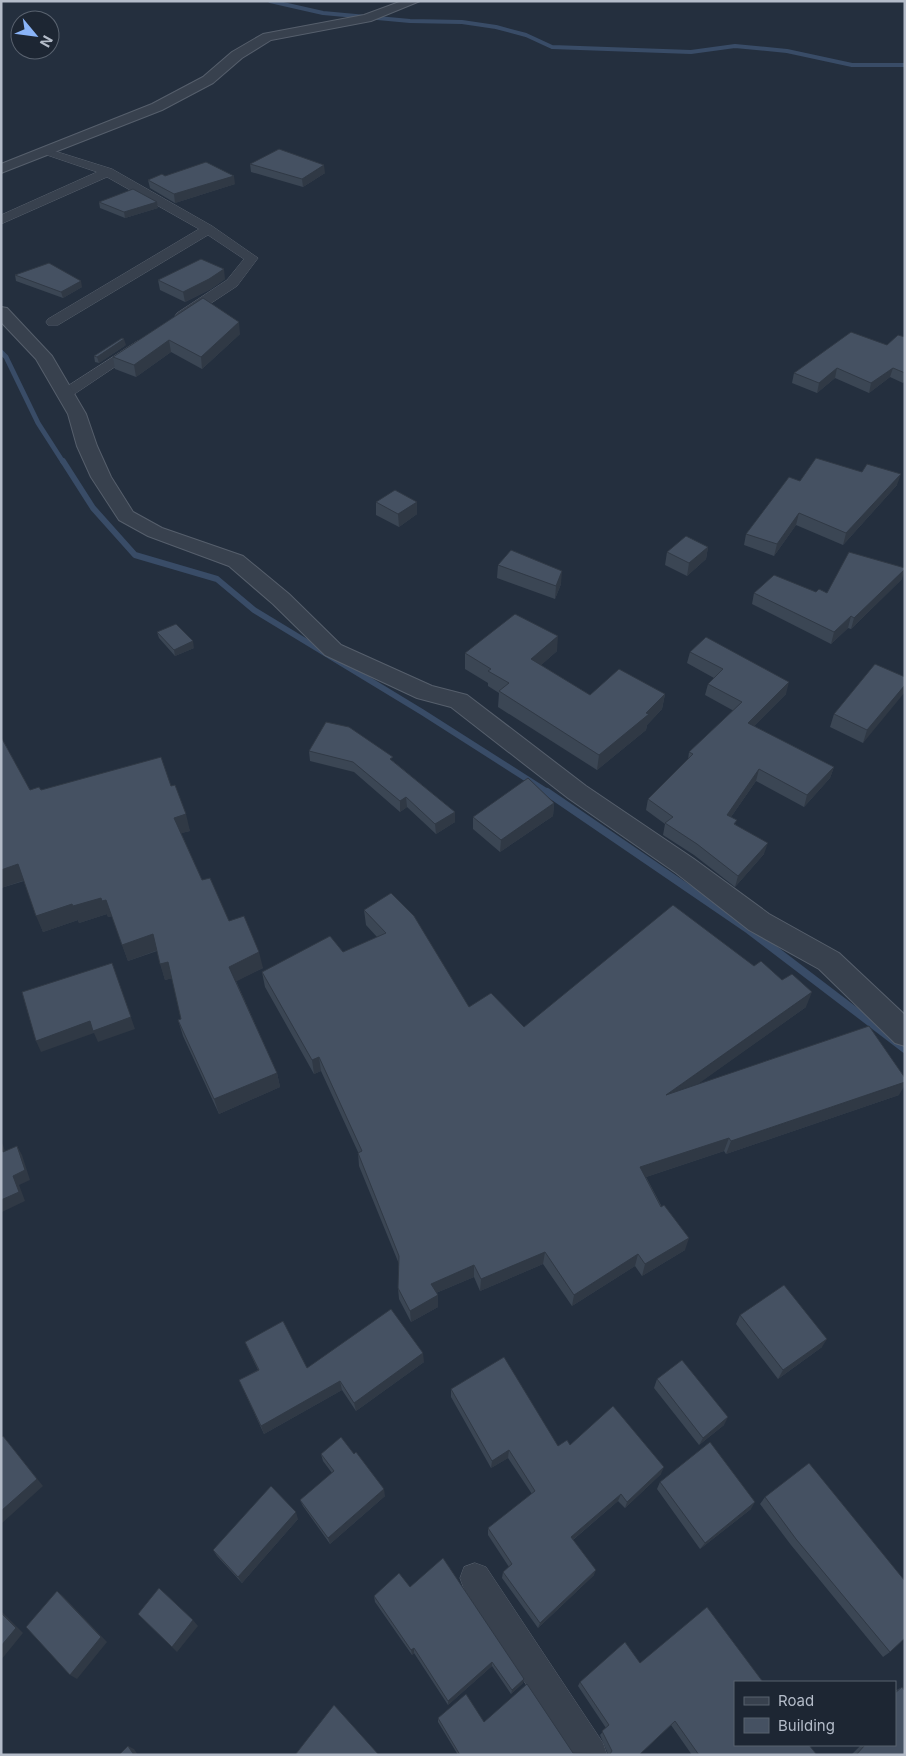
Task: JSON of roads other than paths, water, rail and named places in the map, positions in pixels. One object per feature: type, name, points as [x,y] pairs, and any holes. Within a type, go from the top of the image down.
[{"type":"street","points":[[1,168],[157,107],[208,80],[237,55],[267,36],[367,18],[414,1]]},
{"type":"street","points":[[45,151],[108,172],[208,229],[251,258],[232,283],[168,325]]},
{"type":"street","points":[[1,220],[108,172]]},
{"type":"street","points":[[53,322],[208,229]]},
{"type":"street","points":[[1,312],[43,356],[77,414],[87,446],[101,476],[126,516],[155,532],[236,561],[281,599],[333,650],[425,692],[459,701],[577,792],[685,866],[759,922],[828,960],[905,1034]]},
{"type":"street","points":[[65,394],[153,336]]},
{"type":"street","points":[[475,1578],[591,1755]]},
{"type":"waterway","points":[[270,1],[323,13],[410,21],[462,22],[496,27],[526,35],[552,47],[691,52],[735,46],[787,51],[852,65],[905,65]]},
{"type":"waterway","points":[[1,352],[6,357],[38,423],[63,462]]},
{"type":"waterway","points":[[63,461],[93,508],[135,555],[217,579],[254,610],[422,712],[549,793]]},
{"type":"waterway","points":[[547,792],[749,930],[905,1049]]}]
